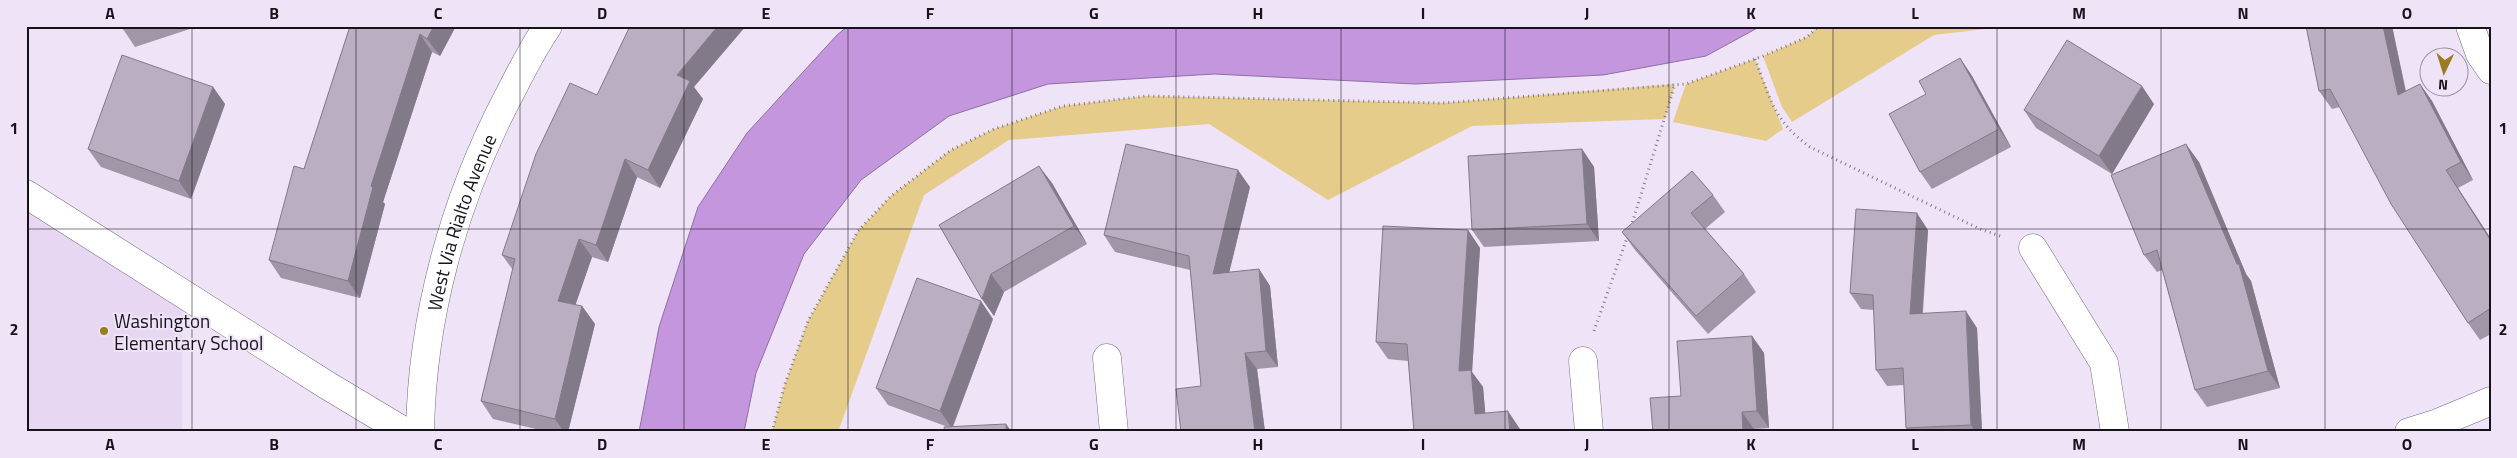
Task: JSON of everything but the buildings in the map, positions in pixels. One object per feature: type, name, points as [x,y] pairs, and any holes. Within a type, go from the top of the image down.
[{"type":"street","name":"West Via Rialto Avenue","points":[[420,432],[420,397],[427,343],[442,265],[471,180],[494,124],[534,46],[548,26]]},
{"type":"street","points":[[2470,26],[2480,54],[2491,70]]},
{"type":"street","points":[[26,194],[405,432]]},
{"type":"street","points":[[2033,248],[2104,363],[2115,432]]},
{"type":"street","points":[[1107,358],[1114,432]]},
{"type":"street","points":[[1584,361],[1589,432]]},
{"type":"street","points":[[2408,432],[2438,423],[2491,401]]},
{"type":"path","points":[[772,432],[784,384],[808,321],[858,231],[891,196],[951,150],[994,129],[1063,106],[1146,96],[1442,103],[1686,84],[1755,59],[1807,37],[1819,26]]},
{"type":"path","points":[[1755,59],[1778,117],[1792,134],[1810,146],[1980,229],[2033,248]]},
{"type":"path","points":[[1584,361],[1639,203],[1675,84]]},
{"type":"shaded area","points":[[848,26],[1761,26],[1706,56],[1603,75],[1415,84],[1214,74],[1048,84],[949,116],[861,180],[804,254],[756,373],[744,432],[639,432],[659,327],[698,207],[747,133],[837,35]]},
{"type":"shaded area","points":[[1819,26],[2011,26],[1934,35],[1792,122],[1782,107],[1763,56],[1807,37]]},
{"type":"shaded area","points":[[1755,59],[1783,129],[1766,141],[1673,122],[1686,84]]},
{"type":"shaded area","points":[[1675,84],[1665,119],[1472,126],[1328,200],[1209,124],[1009,140],[924,195],[838,432],[772,432],[785,384],[808,321],[858,231],[891,196],[951,150],[994,129],[1063,106],[1146,96],[1442,103]]},
{"type":"shaded area","name":"Washington Elementary School","points":[[26,194],[182,291],[182,432],[26,432]]},
{"type":"place","name":"Washington Elementary School","points":[[104,331]]}]
